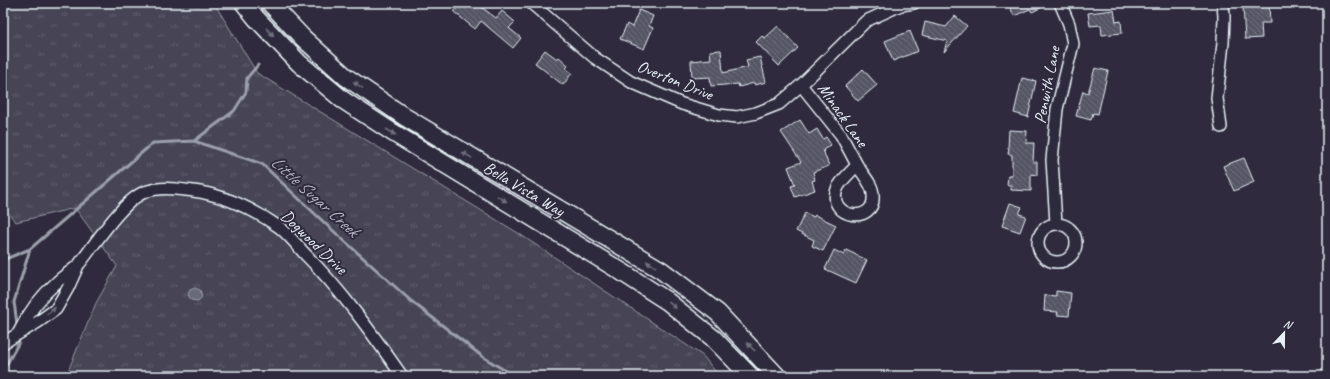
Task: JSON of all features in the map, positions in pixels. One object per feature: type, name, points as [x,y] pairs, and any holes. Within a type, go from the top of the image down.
[{"type":"main road","name":"Bella Vista Way","points":[[244,3],[256,18],[299,63],[343,100],[392,132],[667,301],[713,338],[750,376]]},
{"type":"main road","name":"Bella Vista Way","points":[[270,3],[303,38],[346,77],[412,121],[660,270],[718,313],[777,376]]},
{"type":"street","name":"Overton Drive","points":[[531,3],[595,58],[631,82],[682,104],[719,116],[737,116],[756,113],[778,104],[801,86],[866,21],[901,5],[914,3]]},
{"type":"street","name":"Penwith Lane","points":[[1056,224],[1052,160],[1057,109],[1073,44],[1069,24],[1060,3]]},
{"type":"street","points":[[1221,127],[1217,98],[1223,43],[1223,3]]},
{"type":"street","name":"Minack Lane","points":[[801,86],[841,135],[857,165]]},
{"type":"street","name":"Dogwood Drive","points":[[3,343],[19,332],[38,322],[56,309],[78,266],[126,205],[144,192],[160,188],[173,188],[209,193],[241,204],[280,228],[327,276],[376,338],[402,376]]},
{"type":"street","name":"Dogwood Drive","points":[[19,332],[27,315],[42,296],[78,266]]},
{"type":"green space","points":[[3,3],[214,3],[257,73],[518,233],[703,356],[719,376],[66,376],[96,303],[117,266],[75,208],[16,222],[3,207]]},
{"type":"water","points":[[195,288],[200,290],[202,297],[198,301],[191,300],[188,294],[190,290]]},
{"type":"building","points":[[461,3],[476,3],[496,18],[502,11],[515,22],[509,28],[521,38],[513,48],[481,21],[475,29],[454,12]]},
{"type":"building","points":[[1008,3],[1051,3],[1032,12],[1030,9],[1014,16]]},
{"type":"building","points":[[1269,4],[1270,23],[1261,23],[1262,38],[1245,39],[1243,6]]},
{"type":"building","points":[[639,10],[653,16],[649,26],[653,28],[644,49],[620,39],[627,24],[632,27]]},
{"type":"building","points":[[1114,10],[1116,22],[1121,21],[1122,33],[1102,35],[1101,25],[1090,26],[1088,13]]},
{"type":"building","points":[[955,16],[967,26],[944,52],[947,41],[922,35],[925,22],[946,27]]},
{"type":"building","points":[[778,26],[798,48],[779,66],[756,42],[762,36],[765,38]]},
{"type":"building","points":[[910,31],[918,51],[893,61],[885,41]]},
{"type":"building","points":[[545,50],[557,59],[559,57],[568,65],[566,69],[572,73],[563,85],[535,63]]},
{"type":"building","points":[[721,50],[723,73],[748,67],[746,60],[760,57],[766,82],[755,85],[754,83],[739,87],[738,84],[711,86],[710,77],[692,78],[691,61],[711,59],[710,51]]},
{"type":"building","points":[[1095,68],[1108,71],[1098,114],[1093,113],[1091,120],[1076,116],[1083,91],[1088,93]]},
{"type":"building","points":[[863,69],[877,85],[858,101],[845,86]]},
{"type":"building","points":[[1022,78],[1036,81],[1028,117],[1014,113]]},
{"type":"building","points":[[800,120],[809,134],[817,129],[823,139],[826,137],[831,145],[823,150],[829,166],[813,172],[815,180],[812,181],[815,190],[795,197],[791,186],[795,185],[788,167],[801,162],[781,132]]},
{"type":"building","points":[[1009,130],[1027,131],[1026,143],[1034,143],[1033,162],[1037,162],[1037,175],[1031,174],[1031,191],[1011,190],[1011,185],[1007,185],[1008,175],[1012,175],[1012,155],[1008,154]]},
{"type":"building","points":[[1244,158],[1254,182],[1234,191],[1223,166]]},
{"type":"building","points":[[1010,203],[1022,207],[1019,214],[1026,216],[1020,232],[1002,226]]},
{"type":"building","points":[[805,213],[814,217],[815,215],[836,225],[823,251],[812,246],[814,240],[796,231]]},
{"type":"building","points":[[834,250],[844,255],[846,250],[867,260],[856,283],[825,269]]},
{"type":"building","points":[[1056,291],[1071,293],[1069,316],[1057,315],[1058,312],[1044,311],[1045,295],[1056,296]]},
{"type":"waterway","points":[[194,141],[234,111],[246,92],[247,78],[258,65]]},
{"type":"waterway","name":"Little Sugar Creek","points":[[3,260],[30,249],[153,143],[194,141],[262,164],[411,301],[483,357],[514,376]]},
{"type":"waterway","points":[[17,324],[14,302],[30,249]]},
{"type":"waterway","points":[[3,371],[19,342]]}]
